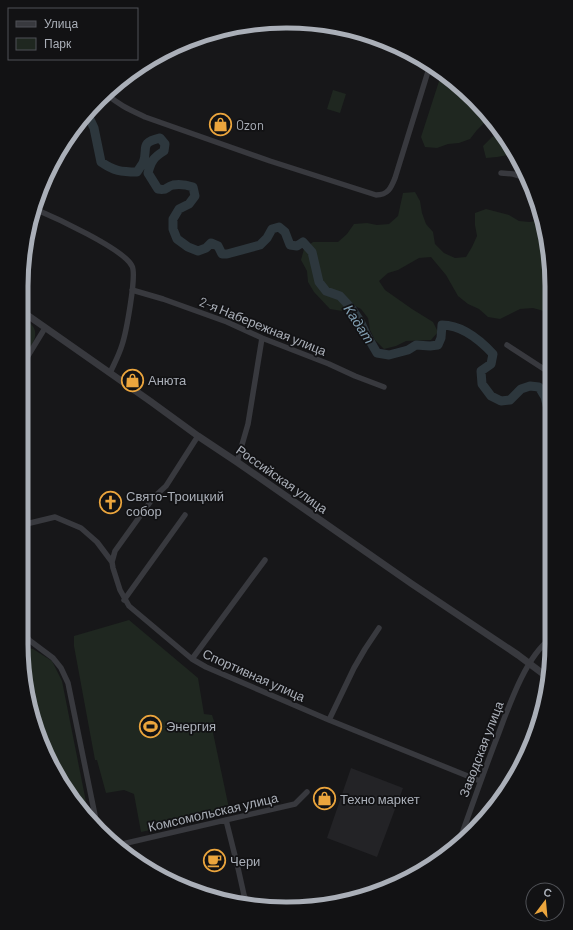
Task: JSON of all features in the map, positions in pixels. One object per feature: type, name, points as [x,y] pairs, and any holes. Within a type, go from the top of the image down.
[{"type":"street","points":[[110,98],[127,109],[152,120],[270,161],[376,195],[382,195],[392,186],[395,178],[428,71]]},
{"type":"street","points":[[500,173],[520,176]]},
{"type":"street","points":[[40,211],[78,229],[106,245],[129,261],[133,268],[130,306],[123,343],[110,373]]},
{"type":"street","name":"2-я Набережная улица","points":[[132,290],[227,322],[262,338],[330,364],[355,376],[384,387]]},
{"type":"street","name":"Российская улица","points":[[28,315],[198,436],[530,663],[543,674]]},
{"type":"street","points":[[28,356],[45,328]]},
{"type":"street","points":[[237,462],[248,424],[262,338]]},
{"type":"street","points":[[507,345],[545,370]]},
{"type":"street","points":[[112,562],[115,551],[153,498],[166,486],[198,436]]},
{"type":"street","points":[[124,600],[185,515]]},
{"type":"street","points":[[28,524],[55,517],[81,528],[97,542],[112,562]]},
{"type":"street","points":[[192,659],[265,560]]},
{"type":"street","name":"Спортивная улица","points":[[112,562],[124,600],[134,612],[192,659],[206,667],[329,720],[480,781]]},
{"type":"street","points":[[329,720],[364,649],[379,628]]},
{"type":"street","points":[[29,640],[53,658],[61,668],[68,683],[95,817]]},
{"type":"street","points":[[530,663],[545,642]]},
{"type":"street","name":"Заводская улица","points":[[462,833],[480,781],[515,692],[530,663]]},
{"type":"street","name":"Комсомольская улица","points":[[123,844],[295,804],[307,792]]},
{"type":"street","points":[[226,820],[246,899]]},
{"type":"shaded area","points":[[351,768],[403,788],[377,857],[327,838]]},
{"type":"green space","points":[[440,78],[457,92],[486,121],[470,139],[459,143],[448,144],[437,148],[425,147],[421,137]]},
{"type":"green space","points":[[333,90],[346,94],[340,113],[327,109]]},
{"type":"green space","points":[[496,135],[509,155],[486,158],[483,146]]},
{"type":"green space","points":[[415,192],[420,201],[426,224],[433,232],[435,244],[444,253],[455,258],[466,257],[477,236],[475,213],[486,209],[509,215],[519,221],[530,222],[536,221],[543,253],[545,311],[533,308],[520,309],[500,319],[488,317],[479,309],[468,304],[458,296],[446,275],[431,257],[419,258],[398,270],[388,273],[379,281],[385,290],[433,322],[438,332],[431,340],[406,341],[396,346],[384,349],[375,340],[370,330],[368,318],[361,309],[351,304],[342,311],[330,309],[314,292],[308,282],[307,271],[301,260],[304,249],[313,242],[338,242],[347,234],[354,224],[389,224],[398,216],[403,193]]},
{"type":"green space","points":[[28,322],[34,328],[35,333],[28,351]]},
{"type":"green space","name":"Энергия","points":[[129,620],[198,678],[204,714],[212,715],[215,724],[212,728],[230,813],[141,832],[134,794],[124,790],[106,793],[97,760],[95,760],[74,646],[74,636]]},
{"type":"green space","points":[[28,648],[33,649],[52,661],[62,681],[87,808],[63,773],[42,727],[30,677]]},
{"type":"waterway","name":"Кадат","points":[[90,119],[94,128],[101,162],[114,169],[137,172],[145,158],[147,144],[160,138],[165,144],[164,151],[153,160],[148,173],[158,189],[165,189],[175,185],[193,187],[195,196],[189,204],[179,209],[173,219],[173,229],[177,239],[188,247],[198,251],[206,248],[211,243],[218,246],[222,254],[227,254],[260,245],[267,238],[272,229],[279,227],[285,232],[290,245],[297,246],[303,242],[312,252],[319,282],[326,291],[340,296],[352,309],[377,353],[389,355],[408,350],[416,345],[438,345],[441,338],[442,325],[457,328],[470,334],[493,354],[491,364],[481,371],[482,384],[491,396],[501,401],[510,400],[521,389],[530,386],[539,387],[545,397]]},
{"type":"place","name":"Ozon","points":[[220,125]]},
{"type":"place","name":"Анюта","points":[[132,380]]},
{"type":"place","name":"Свято-Троицкий собор","points":[[110,503]]},
{"type":"place","name":"Энергия","points":[[151,726]]},
{"type":"place","name":"Техно маркет","points":[[325,799]]},
{"type":"place","name":"Чери","points":[[214,861]]}]
